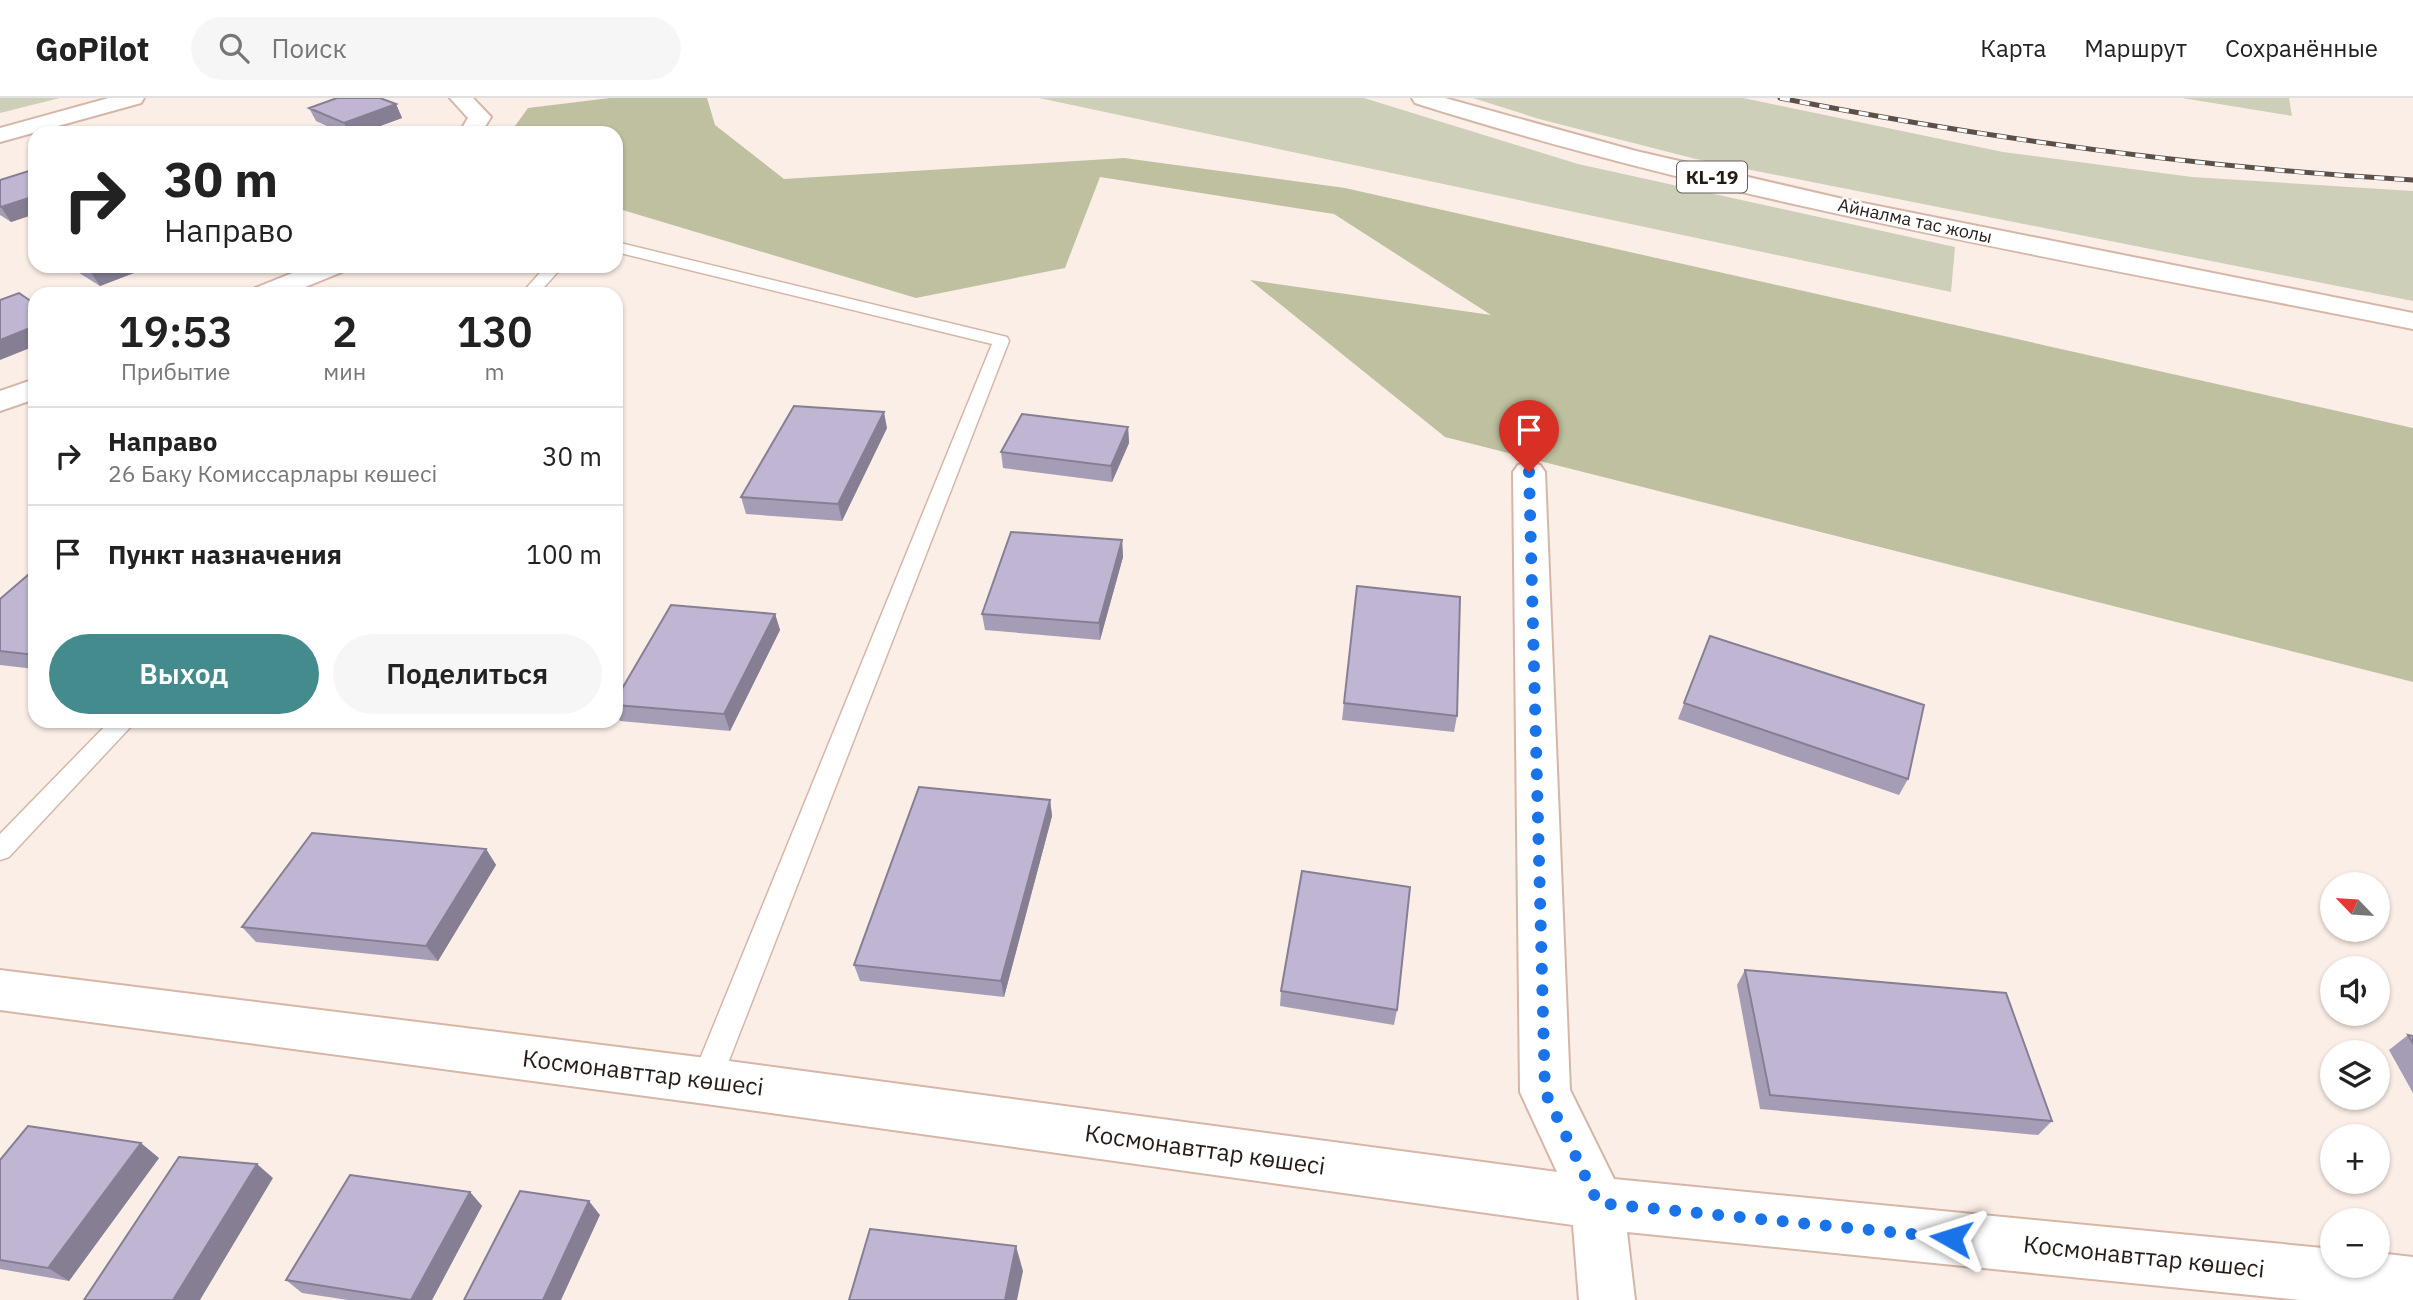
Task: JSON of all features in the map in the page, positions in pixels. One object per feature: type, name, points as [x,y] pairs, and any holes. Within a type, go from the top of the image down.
[{"type":"main road","points":[[32,126],[133,98]]},
{"type":"main road","points":[[461,98],[480,117],[474,126]]},
{"type":"main road","name":"Айналма тас жолы","points":[[1423,98],[1534,133],[1721,179],[2019,243],[2413,321]]},
{"type":"main road","points":[[0,135],[28,127]]},
{"type":"main road","points":[[282,287],[316,273]]},
{"type":"main road","points":[[0,402],[28,391]]},
{"type":"main road","points":[[1529,472],[1545,1092],[1598,1203],[1607,1300]]},
{"type":"main road","name":"Космонавттар көшесі","points":[[0,990],[706,1081],[1598,1203],[2413,1284]]},
{"type":"lane","points":[[623,249],[1001,341],[706,1081]]},
{"type":"lane","points":[[536,287],[548,273]]},
{"type":"lane","points":[[0,850],[117,728]]},
{"type":"green space","points":[[0,98],[60,98],[0,113]]},
{"type":"green space","points":[[610,98],[707,98],[715,125],[784,179],[1124,158],[1345,188],[2413,428],[2413,682],[1445,437],[1250,280],[1491,315],[1334,214],[1100,177],[1065,268],[916,298],[623,210],[623,126],[515,126],[528,108]]},
{"type":"green space","points":[[1039,98],[1364,98],[1578,164],[1955,247],[1951,292]]},
{"type":"green space","points":[[1473,98],[1743,98],[2003,152],[2192,177],[2413,191],[2413,301],[1696,159],[1539,119]]},
{"type":"green space","points":[[2182,98],[2289,98],[2292,116]]},
{"type":"building","points":[[337,98],[380,98],[396,104],[344,123],[309,108]]},
{"type":"building","points":[[28,171],[28,198],[1,207],[0,180]]},
{"type":"building","points":[[19,293],[28,299],[28,329],[0,340],[0,300]]},
{"type":"building","points":[[794,406],[884,412],[838,504],[741,497]]},
{"type":"building","points":[[1022,414],[1128,427],[1111,466],[1001,452]]},
{"type":"building","points":[[1011,532],[1122,540],[1099,623],[982,614]]},
{"type":"building","points":[[28,575],[28,654],[0,651],[0,599]]},
{"type":"building","points":[[1357,586],[1460,597],[1457,716],[1344,703]]},
{"type":"building","points":[[671,605],[775,614],[724,714],[623,706],[623,687]]},
{"type":"building","points":[[1710,636],[1924,705],[1908,779],[1684,703]]},
{"type":"building","points":[[919,787],[1050,800],[1001,981],[854,965]]},
{"type":"building","points":[[312,833],[486,849],[426,946],[242,927]]},
{"type":"building","points":[[1302,871],[1410,887],[1397,1010],[1281,991]]},
{"type":"building","points":[[1745,970],[2006,993],[2052,1121],[1770,1095]]},
{"type":"building","points":[[28,1126],[141,1143],[48,1268],[0,1260],[0,1160]]},
{"type":"building","points":[[179,1157],[257,1164],[173,1300],[84,1300]]},
{"type":"building","points":[[350,1175],[470,1192],[411,1300],[286,1280]]},
{"type":"building","points":[[520,1191],[589,1201],[543,1300],[464,1300]]},
{"type":"building","points":[[870,1229],[1016,1246],[1005,1300],[849,1300]]},
{"type":"railway","points":[[1780,98],[2095,150],[2254,168],[2413,180]]},
{"type":"route","points":[[1529,472],[1545,1092],[1598,1203],[1951,1238]]}]
